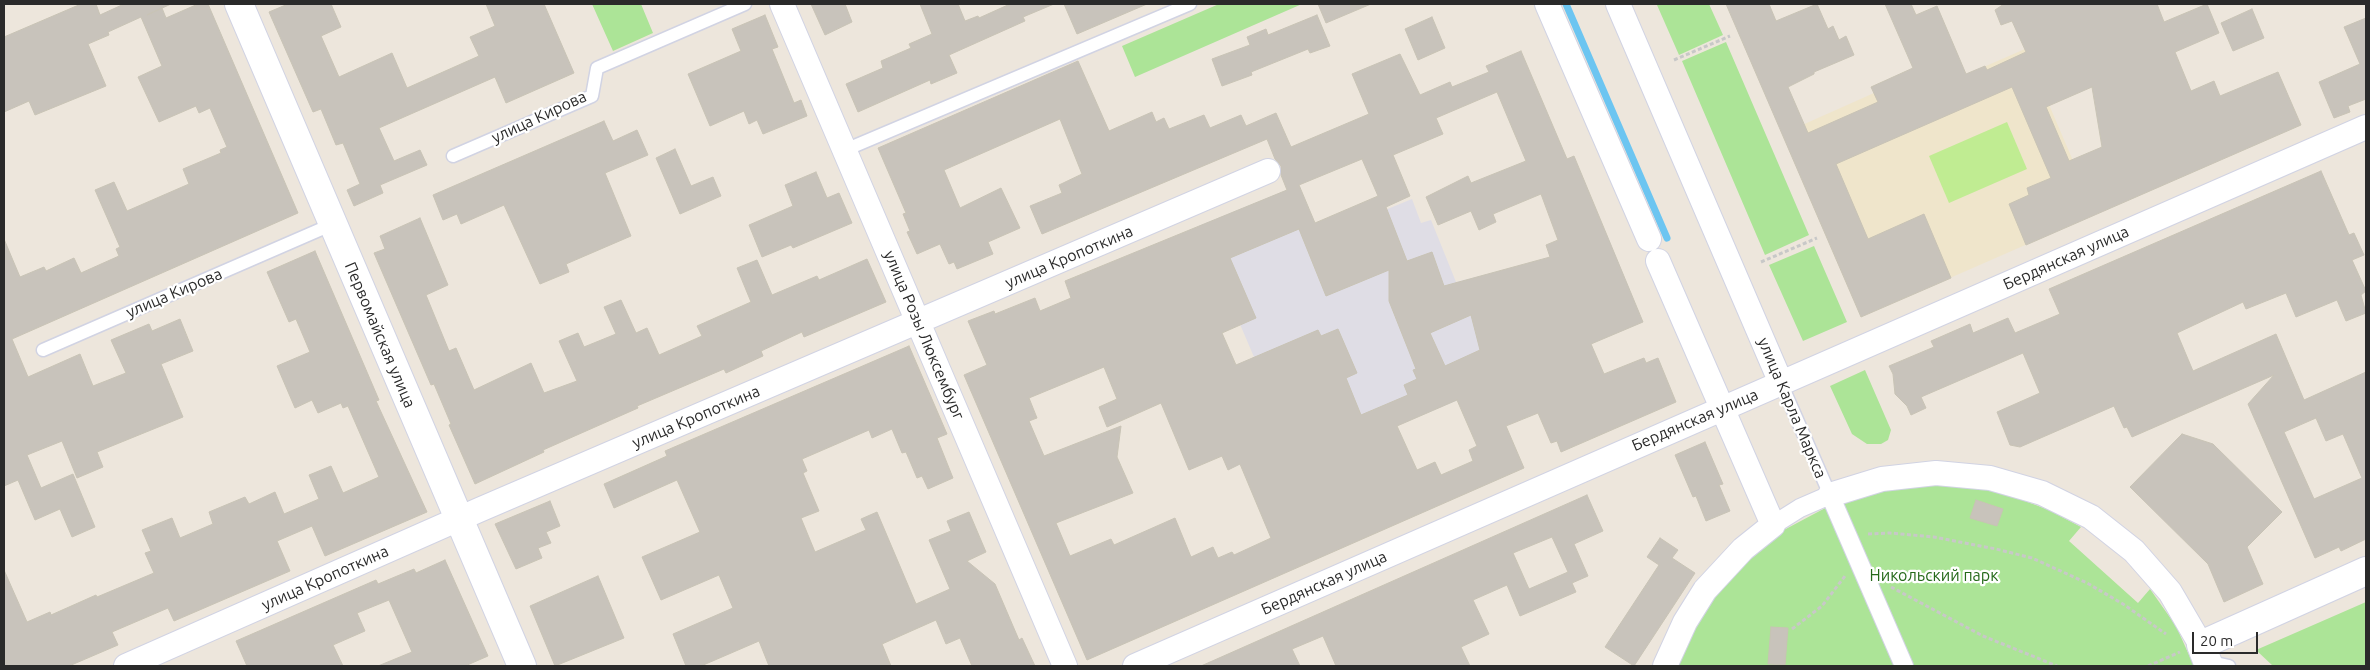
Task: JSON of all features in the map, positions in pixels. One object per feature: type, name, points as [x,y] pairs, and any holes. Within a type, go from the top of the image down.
[{"type":"street","name":"Первомайская улица","points":[[239,4],[522,666]]},
{"type":"street","points":[[1547,4],[1649,239]]},
{"type":"street","name":"улица Карла Маркса","points":[[1618,4],[1781,382]]},
{"type":"street","name":"улица Розы Люксембург","points":[[786,5],[845,150],[1065,666]]},
{"type":"street","name":"Бердянская улица","points":[[1135,666],[2366,127]]},
{"type":"street","name":"улица Кропоткина","points":[[126,666],[459,519],[1268,171]]},
{"type":"street","points":[[1658,261],[1773,525]]},
{"type":"street","name":"улица Карла Маркса","points":[[1830,494],[1882,479],[1936,473],[1990,478],[2042,492],[2091,517],[2134,551],[2170,592],[2204,657]]},
{"type":"street","points":[[1665,666],[1685,622],[1706,590],[1730,562],[1773,525],[1800,508],[1830,494],[1904,666]]},
{"type":"street","points":[[2204,657],[2366,570]]},
{"type":"lane","name":"улица Кирова","points":[[453,156],[592,96],[597,68],[745,4]]},
{"type":"lane","points":[[845,150],[1190,4]]},
{"type":"lane","name":"улица Кирова","points":[[43,350],[333,224]]},
{"type":"lane","name":"улица Карла Маркса","points":[[1781,382],[1830,494]]},
{"type":"path","points":[[1674,60],[1730,36]]},
{"type":"path","points":[[1761,262],[1817,238]]},
{"type":"path","points":[[1792,628],[1811,616],[1832,596],[1847,571],[1850,543],[1890,533],[1915,534],[1966,542],[2032,558],[2087,583],[2123,604],[2171,639]]},
{"type":"path","points":[[1862,571],[1983,636],[2057,666]]},
{"type":"path","points":[[2148,666],[2183,651],[2204,657]]},
{"type":"shaded area","points":[[2025,49],[2096,214],[1861,317],[1782,134],[1874,93],[1871,87],[1906,71],[1917,96]]},
{"type":"shaded area","points":[[1299,185],[1315,223],[1346,226],[1412,199],[1421,223],[1431,220],[1456,282],[1571,253],[1608,237],[1643,322],[1352,445],[1267,453],[1228,470],[1191,384],[1254,357],[1198,226]]},
{"type":"green space","points":[[592,4],[641,4],[653,33],[613,51]]},
{"type":"green space","points":[[1219,4],[1302,4],[1135,77],[1122,46]]},
{"type":"green space","points":[[1709,4],[1723,35],[1679,55],[1657,5]]},
{"type":"green space","points":[[1726,42],[1809,235],[1765,255],[1682,61]]},
{"type":"green space","points":[[2007,122],[2027,169],[1949,203],[1929,156]]},
{"type":"green space","points":[[1814,246],[1847,322],[1803,341],[1769,265]]},
{"type":"green space","points":[[1865,370],[1891,430],[1888,440],[1881,444],[1867,444],[1852,434],[1830,386]]},
{"type":"green space","name":"Никольский парк","points":[[1948,485],[1983,489],[2017,498],[2049,510],[2081,527],[2069,541],[2138,603],[2150,589],[2176,626],[2194,666],[1674,666],[1689,633],[1729,576],[1782,531],[1829,506],[1879,491],[1913,486]]},
{"type":"green space","points":[[2366,602],[2366,666],[2273,666],[2256,650]]},
{"type":"building","points":[[81,4],[96,4],[100,15],[124,4],[171,4],[162,8],[166,18],[198,4],[208,4],[298,213],[12,339],[28,377],[80,354],[93,386],[126,373],[111,340],[149,324],[152,331],[180,319],[193,351],[161,364],[183,417],[97,452],[103,467],[77,478],[62,441],[27,455],[41,488],[73,474],[95,527],[72,537],[60,509],[35,520],[18,480],[4,486],[4,239],[20,277],[44,267],[46,271],[74,258],[81,273],[119,256],[116,249],[120,247],[95,190],[114,182],[127,211],[189,184],[183,169],[221,153],[220,150],[227,147],[210,108],[199,113],[196,106],[159,122],[138,77],[162,66],[141,17],[108,32],[109,35],[88,44],[106,86],[35,115],[29,101],[4,112],[4,37]]},
{"type":"building","points":[[288,4],[331,4],[341,27],[321,36],[339,77],[392,53],[407,88],[479,56],[470,37],[495,26],[486,4],[544,4],[574,73],[506,103],[495,77],[379,128],[394,161],[420,150],[427,165],[380,185],[383,193],[354,206],[347,190],[360,184],[343,143],[336,145],[321,109],[313,112],[269,12]]},
{"type":"building","points":[[811,4],[845,4],[852,22],[825,35]]},
{"type":"building","points":[[920,4],[958,4],[965,21],[978,16],[979,18],[1010,4],[1054,4],[1023,17],[1025,21],[949,55],[957,73],[931,84],[930,80],[858,112],[846,84],[883,68],[881,61],[911,48],[909,44],[932,34]]},
{"type":"building","points":[[1064,4],[1147,4],[1077,34]]},
{"type":"building","points":[[1318,4],[1371,4],[1326,23]]},
{"type":"building","points":[[1726,4],[1769,4],[1776,21],[1817,4],[1828,29],[1833,26],[1839,40],[1846,36],[1854,55],[1814,72],[1814,74],[1788,87],[1808,133],[1878,102],[1871,87],[1913,68],[1885,4],[1911,4],[1916,15],[1937,6],[1966,74],[1985,66],[1987,70],[2026,52],[2012,21],[2001,25],[1995,10],[2004,4],[2157,4],[2164,22],[2207,4],[2219,33],[2175,52],[2191,91],[2214,81],[2220,96],[2278,72],[2301,125],[2026,245],[2009,204],[2029,195],[2027,188],[2051,178],[2012,87],[1836,164],[1868,239],[1924,214],[1951,278],[1861,317]],"holes":[[[2092,87],[2102,147],[2069,161],[2046,107]]]},
{"type":"building","points":[[2252,9],[2264,38],[2233,51],[2221,23]]},
{"type":"building","points":[[765,15],[778,47],[772,49],[794,103],[801,100],[807,116],[763,134],[757,120],[749,124],[744,111],[710,126],[688,74],[741,51],[732,29]]},
{"type":"building","points":[[1317,15],[1330,46],[1310,53],[1308,49],[1251,72],[1252,75],[1222,86],[1212,59],[1250,45],[1247,37],[1266,29],[1268,35]]},
{"type":"building","points":[[1432,17],[1445,48],[1418,60],[1405,29]]},
{"type":"building","points":[[2366,18],[2366,99],[2348,106],[2350,112],[2334,118],[2319,82],[2360,64],[2344,27]]},
{"type":"building","points":[[1521,51],[1567,159],[1574,156],[1643,322],[1591,344],[1604,374],[1644,358],[1646,363],[1658,358],[1676,402],[1561,452],[1557,441],[1551,443],[1538,413],[1506,426],[1524,468],[1087,660],[964,375],[987,365],[968,321],[994,311],[995,314],[1035,298],[1040,311],[1071,298],[1065,281],[1287,190],[1281,175],[1281,166],[1275,159],[1267,139],[1042,234],[1030,206],[1062,193],[1059,185],[1082,174],[1060,119],[944,170],[960,208],[1001,188],[1020,228],[988,242],[993,254],[957,269],[954,262],[949,264],[940,244],[917,254],[907,232],[910,231],[903,214],[906,213],[878,148],[1078,61],[1109,131],[1152,112],[1156,122],[1164,118],[1169,129],[1204,115],[1210,128],[1241,115],[1246,126],[1276,113],[1291,147],[1369,114],[1352,74],[1400,54],[1420,95],[1450,82],[1452,87],[1489,72],[1486,66]],"holes":[[[1497,92],[1526,161],[1471,183],[1468,176],[1426,197],[1438,225],[1471,211],[1479,230],[1496,222],[1493,214],[1541,194],[1558,240],[1546,245],[1550,257],[1444,286],[1432,252],[1407,261],[1386,207],[1410,196],[1393,155],[1443,134],[1436,118]],[[1362,159],[1378,196],[1315,223],[1299,185]],[[1299,229],[1326,296],[1389,270],[1389,301],[1416,369],[1413,370],[1417,379],[1404,385],[1408,395],[1361,415],[1346,378],[1357,373],[1338,329],[1321,336],[1318,330],[1236,365],[1222,333],[1256,318],[1230,258]],[[1471,315],[1480,350],[1445,366],[1430,333]],[[1104,367],[1117,399],[1099,407],[1107,427],[1161,403],[1189,470],[1222,456],[1228,470],[1240,464],[1271,538],[1234,555],[1232,552],[1218,558],[1213,547],[1191,557],[1175,518],[1114,545],[1111,539],[1070,556],[1056,523],[1133,493],[1117,457],[1121,426],[1044,456],[1029,421],[1037,418],[1029,398]],[[1457,400],[1477,446],[1469,450],[1473,461],[1441,475],[1435,462],[1417,470],[1397,426]]]},
{"type":"building","points":[[604,121],[613,141],[637,130],[648,155],[605,173],[631,236],[566,264],[569,272],[540,284],[504,205],[461,224],[457,214],[443,220],[433,195]]},
{"type":"building","points":[[675,149],[691,186],[713,177],[721,196],[680,214],[656,158]]},
{"type":"building","points":[[2321,171],[2349,235],[2354,233],[2364,255],[2352,260],[2366,291],[2361,295],[2366,313],[2346,321],[2337,300],[2296,317],[2286,293],[2246,309],[2243,302],[2177,333],[2193,371],[2276,334],[2304,400],[2366,372],[2366,539],[2341,551],[2339,547],[2315,558],[2248,404],[2274,375],[2132,437],[2127,427],[2124,428],[2114,406],[2020,447],[2010,445],[1997,412],[2040,393],[2023,353],[1921,397],[1926,408],[1911,415],[1907,406],[1895,394],[1893,374],[1889,366],[1934,347],[1931,341],[1970,324],[1973,333],[2008,318],[2015,333],[2060,314],[2049,289]],"holes":[[[2316,418],[2326,441],[2343,434],[2362,478],[2314,499],[2284,432]]]},
{"type":"building","points":[[816,172],[827,198],[839,193],[852,223],[793,248],[791,245],[762,257],[749,225],[793,206],[785,185]]},
{"type":"building","points":[[420,218],[448,285],[426,295],[449,351],[456,348],[474,390],[531,363],[544,393],[577,381],[559,341],[578,333],[584,347],[616,334],[604,307],[621,300],[636,333],[647,328],[659,355],[702,336],[697,326],[751,302],[737,268],[757,260],[772,295],[817,276],[819,280],[867,259],[886,302],[804,337],[802,332],[761,351],[763,356],[726,373],[724,369],[637,406],[638,408],[543,450],[544,452],[475,484],[449,425],[451,424],[434,384],[431,385],[374,253],[385,249],[380,236]]},
{"type":"building","points":[[315,251],[379,400],[376,401],[427,512],[325,556],[312,526],[277,541],[290,571],[174,621],[168,608],[112,632],[118,645],[69,666],[4,666],[4,570],[27,622],[50,612],[51,615],[96,595],[97,597],[154,573],[145,553],[151,551],[142,530],[172,518],[180,538],[213,524],[209,512],[245,497],[249,504],[275,492],[284,514],[319,499],[309,475],[331,466],[343,493],[379,477],[348,406],[343,408],[341,403],[318,413],[312,400],[295,408],[277,366],[310,352],[296,319],[289,322],[267,272]]},
{"type":"building","points":[[909,346],[947,434],[937,438],[953,478],[928,489],[922,476],[917,478],[906,452],[902,453],[892,429],[872,438],[869,430],[802,459],[807,471],[803,473],[819,511],[801,518],[815,552],[866,530],[861,519],[877,512],[916,604],[950,589],[929,540],[951,531],[947,521],[969,512],[986,552],[967,561],[995,584],[1019,640],[1022,638],[1035,666],[972,666],[960,638],[946,644],[936,620],[882,644],[891,666],[769,666],[759,641],[701,666],[686,666],[673,634],[733,608],[719,575],[661,600],[642,557],[700,532],[677,480],[614,508],[604,484],[667,456],[665,451]]},
{"type":"building","points":[[2182,434],[2213,444],[2282,512],[2247,547],[2263,584],[2224,602],[2208,564],[2130,487]]},
{"type":"building","points":[[1705,442],[1723,484],[1719,485],[1730,511],[1706,521],[1696,496],[1693,497],[1675,455]]},
{"type":"building","points":[[1587,495],[1603,531],[1574,544],[1588,576],[1572,583],[1576,592],[1520,616],[1507,585],[1473,600],[1489,634],[1461,647],[1470,666],[1336,666],[1323,636],[1292,649],[1300,666],[1201,666]],"holes":[[[1552,537],[1568,572],[1529,589],[1513,553]]]},
{"type":"building","points":[[1976,500],[2003,509],[1997,526],[1970,518]]},
{"type":"building","points":[[550,501],[560,526],[546,532],[551,543],[538,548],[542,558],[516,569],[495,524]]},
{"type":"building","points":[[1660,538],[1678,550],[1672,558],[1695,573],[1634,666],[1605,647],[1659,565],[1647,557]]},
{"type":"building","points":[[445,560],[488,656],[465,666],[378,666],[412,652],[389,600],[357,613],[365,631],[333,645],[343,666],[247,666],[236,641],[376,580],[378,584],[414,569],[416,573]]},
{"type":"building","points":[[598,576],[624,638],[555,666],[530,606]]},
{"type":"building","points":[[1771,627],[1788,628],[1785,665],[1768,664]]},
{"type":"waterway","points":[[1566,4],[1667,238]]}]
